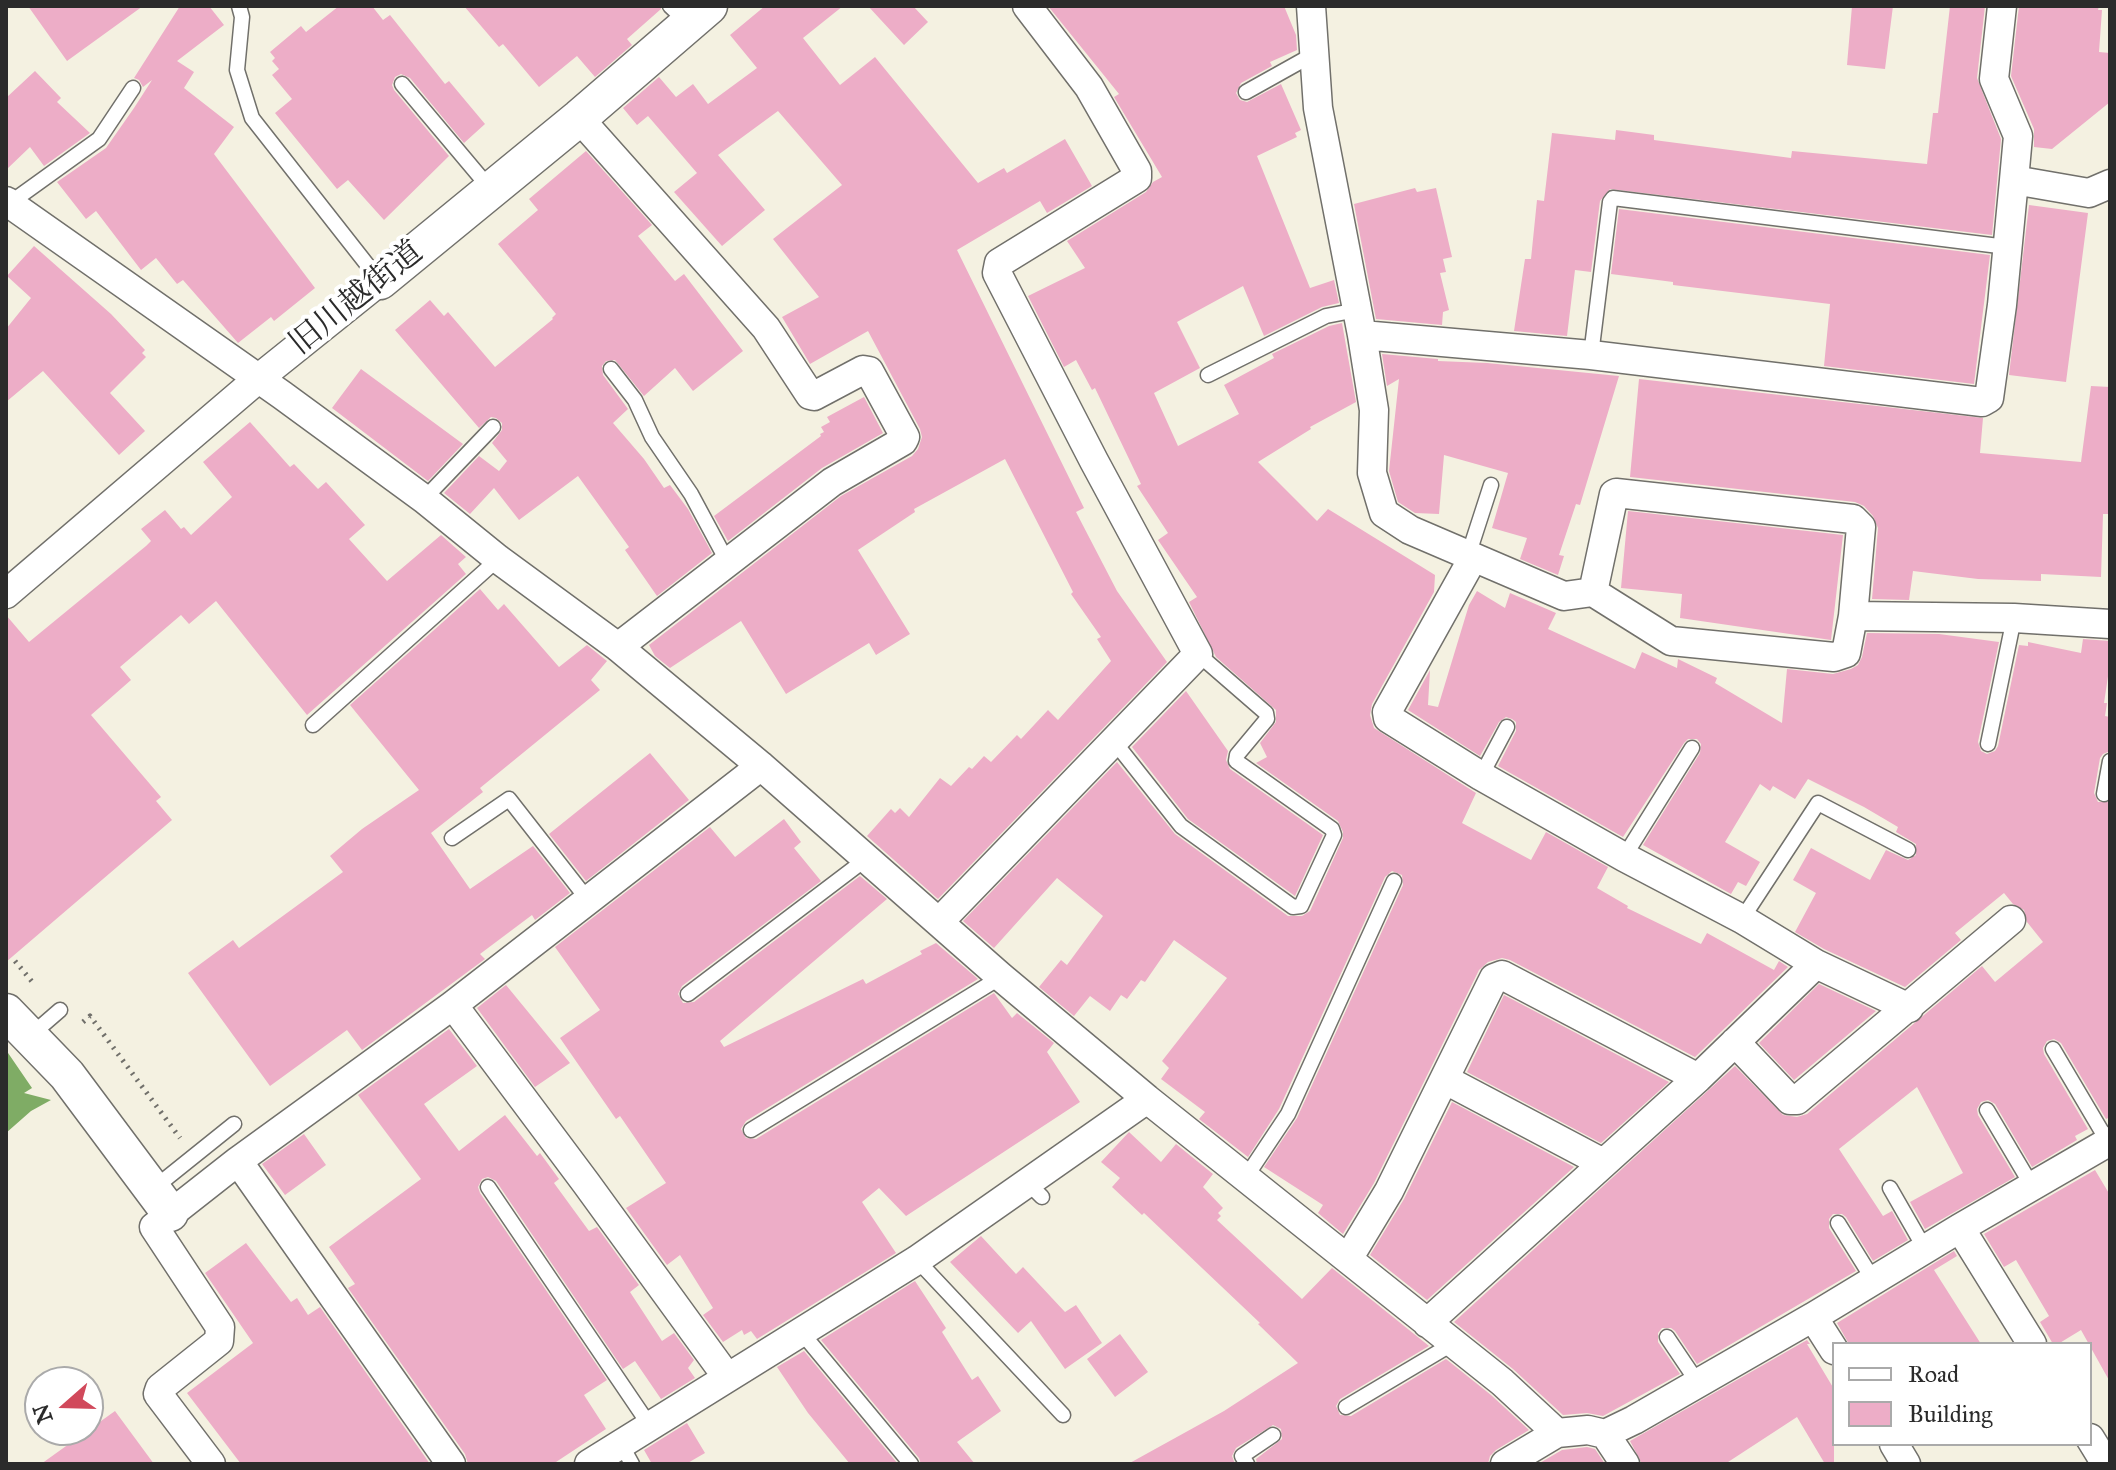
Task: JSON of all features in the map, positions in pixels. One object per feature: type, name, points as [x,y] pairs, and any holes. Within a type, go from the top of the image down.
[{"type":"street","points":[[940,921],[1198,654],[997,273],[999,263],[1137,178],[1137,171],[1089,87],[1027,6]]},
{"type":"street","points":[[1311,6],[1318,108],[1374,410],[1372,473],[1384,513],[1410,530],[1564,596],[1593,592],[1671,641],[1834,657],[1846,653],[1853,616],[1861,527],[1853,519],[1616,493],[1593,592]]},
{"type":"street","points":[[1359,323],[1591,355],[1982,402],[1989,398],[2002,305],[2018,136],[1994,79],[2002,6]]},
{"type":"street","name":"旧川越街道","points":[[6,594],[259,378],[579,118],[689,12]]},
{"type":"street","points":[[579,118],[766,328],[810,395],[814,396],[863,370],[869,371],[905,437],[832,482],[618,647]]},
{"type":"street","points":[[2014,180],[2089,193],[2110,184]]},
{"type":"street","points":[[8,202],[259,378],[618,647],[761,766],[1001,977],[1147,1099],[1502,1382],[1557,1433]]},
{"type":"street","points":[[1471,557],[1387,712],[1388,718],[1481,776],[1742,919],[1816,964],[1909,1008]]},
{"type":"street","points":[[1853,616],[2014,618],[2110,624]]},
{"type":"street","points":[[152,1193],[238,1161],[453,1005],[761,766]]},
{"type":"street","points":[[1735,1042],[1790,1100],[1797,1100],[2011,920]]},
{"type":"street","points":[[1427,1323],[1698,1078],[1816,964]]},
{"type":"street","points":[[1348,1259],[1389,1191],[1494,978],[1502,975],[1698,1078]]},
{"type":"street","points":[[453,1005],[730,1381]]},
{"type":"street","points":[[18,1024],[67,1075],[90,1115],[152,1193],[154,1227],[220,1327],[219,1341],[160,1388],[158,1394],[211,1464]]},
{"type":"street","points":[[1446,1080],[1603,1163]]},
{"type":"street","points":[[589,1464],[626,1454],[650,1426],[730,1381],[917,1260],[1035,1190],[1147,1099]]},
{"type":"street","points":[[1505,1464],[1557,1433],[1588,1430],[1605,1434],[1813,1317],[2109,1141]]},
{"type":"street","points":[[238,1161],[451,1464]]},
{"type":"street","points":[[1960,1228],[2031,1342]]},
{"type":"street","points":[[1813,1317],[1832,1347]]},
{"type":"street","points":[[1605,1434],[1625,1464]]},
{"type":"street","points":[[2092,1441],[2106,1464]]},
{"type":"street","points":[[1895,1446],[1906,1464]]},
{"type":"lane","points":[[239,6],[242,17],[237,70],[252,118],[380,281]]},
{"type":"lane","points":[[1246,92],[1314,54]]},
{"type":"lane","points":[[402,84],[492,191]]},
{"type":"lane","points":[[8,202],[99,139],[133,88]]},
{"type":"lane","points":[[1591,355],[1610,202],[1613,198],[2007,247]]},
{"type":"lane","points":[[1208,375],[1326,316],[1359,323]]},
{"type":"lane","points":[[611,369],[635,400],[652,437],[691,494],[727,561]]},
{"type":"lane","points":[[424,499],[493,427]]},
{"type":"lane","points":[[1471,557],[1491,485]]},
{"type":"lane","points":[[313,725],[498,559]]},
{"type":"lane","points":[[1988,744],[2014,618]]},
{"type":"lane","points":[[1113,739],[1181,826],[1293,907],[1301,906],[1334,835],[1332,829],[1236,761],[1237,755],[1267,719],[1266,713],[1198,654]]},
{"type":"lane","points":[[1481,776],[1507,727]]},
{"type":"lane","points":[[1624,857],[1692,748]]},
{"type":"lane","points":[[2104,794],[2110,761]]},
{"type":"lane","points":[[452,838],[509,799],[588,900]]},
{"type":"lane","points":[[1742,919],[1818,803],[1908,850]]},
{"type":"lane","points":[[688,994],[866,859]]},
{"type":"lane","points":[[1246,1177],[1288,1114],[1394,881]]},
{"type":"lane","points":[[751,1130],[1001,977]]},
{"type":"lane","points":[[18,1024],[60,1010]]},
{"type":"lane","points":[[2053,1049],[2109,1141]]},
{"type":"lane","points":[[1987,1110],[2032,1186]]},
{"type":"lane","points":[[152,1193],[234,1124]]},
{"type":"lane","points":[[488,1187],[650,1426]]},
{"type":"lane","points":[[1890,1188],[1925,1249]]},
{"type":"lane","points":[[1838,1223],[1874,1281]]},
{"type":"lane","points":[[917,1260],[1063,1415]]},
{"type":"lane","points":[[802,1333],[911,1464]]},
{"type":"lane","points":[[1667,1337],[1698,1383]]},
{"type":"lane","points":[[1346,1407],[1452,1344]]},
{"type":"lane","points":[[1247,1464],[1242,1456],[1273,1435]]},
{"type":"path","points":[[15,961],[35,985]]},
{"type":"path","points":[[81,1024],[90,1016],[183,1142]]},
{"type":"green space","points":[[6,1050],[32,1088],[24,1093],[51,1100],[31,1111],[6,1133]]},
{"type":"building","points":[[28,6],[143,6],[67,61]]},
{"type":"building","points":[[180,6],[209,6],[224,25],[177,61],[194,72],[184,88],[234,127],[214,154],[315,288],[274,321],[271,317],[238,343],[183,280],[177,284],[156,258],[141,270],[96,211],[86,219],[57,182],[106,148],[134,108],[152,80],[143,87],[134,78]]},
{"type":"building","points":[[339,6],[372,6],[383,20],[390,15],[445,84],[449,81],[485,124],[464,143],[410,78],[401,74],[395,77],[394,90],[449,156],[384,220],[348,180],[337,189],[275,113],[292,99],[272,75],[279,69],[272,61],[275,58],[270,52],[301,26],[306,32]]},
{"type":"building","points":[[464,6],[660,6],[661,9],[627,39],[632,45],[595,77],[577,56],[539,87],[503,44],[499,47]]},
{"type":"building","points":[[765,6],[843,6],[803,38],[840,85],[875,57],[978,183],[1004,168],[1007,173],[1065,139],[1092,186],[1047,213],[1040,201],[957,250],[1084,508],[1076,512],[1117,591],[1167,662],[938,899],[867,836],[891,809],[895,813],[900,808],[909,817],[940,778],[951,786],[984,756],[991,762],[1017,735],[1021,739],[1048,710],[1058,720],[1111,661],[1097,639],[1101,637],[1071,594],[1073,592],[1005,459],[914,509],[915,512],[858,550],[910,634],[876,655],[869,643],[786,694],[741,621],[670,668],[655,656],[649,645],[841,496],[912,456],[922,437],[868,331],[810,364],[782,317],[819,297],[773,239],[842,185],[778,111],[718,155],[765,210],[722,246],[674,192],[697,173],[648,116],[637,125],[623,108],[659,77],[676,97],[693,84],[708,104],[757,68],[730,35]]},
{"type":"building","points":[[868,6],[913,6],[928,22],[904,45]]},
{"type":"building","points":[[1048,6],[1284,6],[1296,35],[1297,50],[1270,62],[1272,66],[1241,83],[1236,93],[1240,100],[1247,102],[1281,84],[1301,130],[1295,133],[1297,137],[1257,156],[1310,288],[1334,280],[1339,303],[1322,307],[1264,336],[1243,286],[1177,322],[1200,368],[1154,393],[1178,446],[1239,414],[1224,385],[1274,358],[1272,354],[1329,326],[1342,323],[1356,402],[1310,427],[1258,462],[1317,521],[1328,509],[1435,575],[1434,592],[1372,704],[1370,715],[1374,728],[1476,793],[1462,823],[1531,860],[1546,832],[1608,867],[1597,888],[1627,908],[1701,944],[1707,933],[1774,970],[1779,961],[1788,967],[1695,1057],[1510,960],[1502,958],[1488,962],[1479,970],[1374,1183],[1343,1234],[1318,1213],[1323,1205],[1264,1167],[1297,1118],[1403,885],[1402,875],[1392,871],[1385,877],[1279,1109],[1248,1157],[1199,1119],[1205,1112],[1161,1079],[1169,1068],[1162,1061],[1227,978],[1174,940],[1145,982],[1141,980],[1127,999],[1121,995],[1110,1011],[1090,996],[1074,1016],[1039,987],[1061,960],[1067,965],[1103,916],[1057,878],[994,948],[963,921],[1117,762],[1175,834],[1288,916],[1302,916],[1310,911],[1343,838],[1338,821],[1256,763],[1267,757],[1260,743],[1276,722],[1276,710],[1216,657],[1189,602],[1197,597],[1158,540],[1168,533],[1137,486],[1141,484],[1095,388],[1092,390],[1076,360],[1064,367],[1028,296],[1085,268],[1067,241],[1146,192],[1153,182],[1162,177],[1114,97],[1119,94]]},
{"type":"building","points":[[1852,6],[1893,6],[1885,69],[1847,65]]},
{"type":"building","points":[[1950,6],[1985,6],[1977,78],[2001,139],[1992,235],[1610,189],[1600,201],[1591,272],[1575,270],[1567,336],[1514,331],[1525,259],[1531,259],[1537,200],[1544,201],[1552,133],[1615,140],[1616,130],[1654,135],[1654,140],[1791,158],[1792,151],[1927,164],[1933,113],[1938,113]]},
{"type":"building","points":[[2019,6],[2099,6],[2098,10],[2102,10],[2099,52],[2110,53],[2110,102],[2052,149],[2034,147],[2034,129],[2011,76]]},
{"type":"building","points":[[35,71],[61,98],[57,102],[90,133],[44,166],[30,147],[6,170],[6,98]]},
{"type":"building","points":[[586,151],[652,225],[638,236],[675,281],[684,274],[743,351],[693,391],[675,368],[644,396],[615,360],[606,361],[602,366],[603,375],[628,409],[613,423],[664,488],[670,485],[688,509],[712,553],[657,596],[625,550],[629,547],[578,476],[519,520],[494,488],[470,514],[444,493],[479,456],[499,471],[507,461],[492,443],[502,430],[502,423],[491,417],[479,428],[395,330],[430,300],[444,316],[448,312],[495,367],[553,319],[556,314],[498,244],[538,210],[529,199]]},
{"type":"building","points":[[1415,188],[1417,192],[1436,188],[1452,257],[1443,259],[1446,272],[1440,273],[1449,310],[1443,312],[1442,325],[1376,319],[1354,204]]},
{"type":"building","points":[[2029,205],[2088,213],[2066,382],[2009,375]]},
{"type":"building","points":[[1619,209],[1990,255],[1974,384],[1824,366],[1830,304],[1673,285],[1673,282],[1611,274]]},
{"type":"building","points":[[34,246],[111,314],[145,350],[142,353],[146,357],[110,393],[145,431],[119,455],[43,371],[6,402],[6,329],[31,298],[7,276]]},
{"type":"building","points":[[1382,354],[1619,376],[1580,505],[1576,504],[1559,555],[1564,556],[1558,575],[1520,559],[1527,538],[1492,528],[1508,473],[1444,455],[1439,514],[1415,513],[1398,502],[1389,471],[1399,379],[1387,386]]},
{"type":"building","points":[[361,369],[463,444],[428,481],[332,408]]},
{"type":"building","points":[[1639,379],[1983,418],[1980,453],[2081,462],[2091,386],[2110,387],[2110,496],[2109,514],[2103,514],[2101,577],[2041,574],[2041,581],[1978,579],[1913,571],[1909,600],[1872,599],[1878,528],[1864,506],[1855,502],[1630,477]]},
{"type":"building","points":[[864,397],[883,433],[822,468],[728,541],[714,516],[821,436],[824,432],[821,427],[830,422],[827,417]]},
{"type":"building","points":[[250,422],[290,467],[294,464],[318,489],[326,482],[365,525],[349,539],[387,581],[441,535],[466,557],[458,564],[466,574],[307,715],[216,601],[189,624],[181,615],[120,667],[131,680],[91,715],[161,797],[156,801],[172,820],[6,962],[6,615],[29,642],[146,546],[151,541],[141,529],[165,510],[181,529],[184,527],[191,535],[232,497],[203,462]]},
{"type":"building","points":[[1628,511],[1843,535],[1831,640],[1680,618],[1682,594],[1621,588]]},
{"type":"building","points":[[480,589],[498,610],[504,604],[559,667],[587,645],[607,661],[591,680],[600,690],[480,788],[483,792],[431,833],[470,889],[533,846],[570,893],[535,920],[532,915],[480,954],[485,959],[362,1050],[347,1030],[270,1086],[188,973],[233,940],[239,948],[343,872],[330,856],[362,829],[419,790],[350,705]]},
{"type":"building","points":[[1477,591],[1505,608],[1510,593],[1556,613],[1548,629],[1635,669],[1642,652],[1677,668],[1678,659],[1717,678],[1715,683],[1782,723],[1787,669],[1833,674],[1851,669],[1858,665],[1862,657],[1867,633],[1939,634],[1999,642],[1978,742],[1981,751],[1987,754],[1998,746],[2019,645],[2028,646],[2028,642],[2081,653],[2083,639],[2110,641],[2104,703],[2107,703],[2105,716],[2110,717],[2110,751],[2100,758],[2094,793],[2098,802],[2110,802],[2110,1117],[2106,1119],[2061,1043],[2054,1039],[2047,1041],[2044,1054],[2088,1129],[2075,1136],[2077,1140],[2032,1167],[1995,1104],[1988,1100],[1981,1102],[1978,1115],[2015,1177],[1925,1229],[1910,1202],[1963,1173],[1917,1087],[1839,1149],[1883,1216],[1892,1211],[1908,1240],[1873,1261],[1846,1217],[1833,1214],[1829,1219],[1829,1228],[1856,1271],[1697,1364],[1675,1331],[1662,1328],[1658,1333],[1658,1342],[1680,1374],[1603,1416],[1587,1413],[1563,1415],[1513,1369],[1454,1322],[1735,1066],[1783,1115],[1797,1117],[1807,1114],[1982,966],[1995,982],[2043,942],[2027,922],[2024,910],[2013,904],[2004,893],[1955,933],[1961,940],[1905,987],[1795,932],[1816,893],[1793,880],[1811,848],[1870,880],[1886,850],[1908,860],[1916,855],[1916,844],[1896,832],[1898,827],[1864,807],[1808,779],[1795,799],[1773,786],[1770,791],[1760,784],[1725,842],[1760,862],[1746,886],[1738,882],[1731,894],[1643,845],[1700,753],[1701,744],[1697,739],[1688,739],[1684,743],[1623,837],[1498,766],[1516,731],[1516,722],[1512,719],[1506,717],[1499,722],[1480,756],[1408,710],[1430,670],[1428,705],[1438,707],[1469,605]]},
{"type":"building","points":[[1186,691],[1228,751],[1226,760],[1230,769],[1323,835],[1295,896],[1188,819],[1132,747]]},
{"type":"building","points":[[650,753],[689,800],[586,881],[549,834]]},
{"type":"building","points":[[784,819],[801,842],[794,848],[821,881],[682,986],[678,994],[683,1003],[694,1002],[860,876],[887,899],[720,1041],[724,1047],[863,979],[866,984],[922,954],[920,951],[936,943],[978,979],[746,1121],[741,1129],[746,1138],[756,1139],[994,993],[1012,1018],[1017,1013],[1054,1043],[1047,1052],[1080,1102],[906,1216],[879,1188],[862,1202],[896,1253],[757,1339],[751,1331],[744,1335],[742,1330],[723,1342],[703,1315],[713,1308],[680,1255],[667,1265],[626,1208],[666,1183],[620,1116],[616,1119],[560,1038],[600,1010],[555,947],[710,827],[735,857]]},
{"type":"building","points":[[1819,984],[1876,1011],[1794,1080],[1759,1043]]},
{"type":"building","points":[[506,985],[570,1063],[535,1087],[477,1008]]},
{"type":"building","points":[[1504,995],[1669,1082],[1601,1143],[1467,1072]]},
{"type":"building","points":[[449,1029],[477,1066],[424,1104],[459,1151],[505,1115],[559,1179],[554,1183],[589,1231],[597,1227],[639,1285],[630,1292],[662,1341],[674,1333],[694,1360],[688,1368],[695,1378],[661,1399],[635,1361],[623,1369],[496,1181],[488,1177],[482,1179],[478,1187],[480,1193],[607,1380],[584,1395],[606,1429],[553,1464],[468,1464],[465,1454],[348,1288],[355,1284],[329,1247],[421,1179],[358,1095]]},
{"type":"building","points":[[1452,1102],[1574,1167],[1427,1300],[1370,1255],[1404,1199]]},
{"type":"building","points":[[1129,1132],[1161,1162],[1176,1144],[1213,1174],[1203,1187],[1223,1208],[1217,1220],[1302,1299],[1332,1268],[1429,1346],[1340,1399],[1336,1406],[1340,1415],[1351,1416],[1446,1359],[1529,1430],[1496,1450],[1488,1464],[1257,1464],[1256,1459],[1282,1439],[1281,1429],[1273,1425],[1236,1448],[1232,1456],[1235,1464],[1128,1464],[1224,1411],[1298,1363],[1144,1213],[1142,1215],[1112,1187],[1120,1178],[1101,1162]]},
{"type":"building","points":[[304,1134],[326,1165],[285,1195],[262,1164]]},
{"type":"building","points":[[2095,1170],[2110,1195],[2110,1382],[2092,1350],[2092,1342],[2088,1342],[2081,1330],[2061,1342],[2052,1342],[2040,1322],[2049,1316],[2016,1260],[2004,1267],[1984,1234]]},
{"type":"building","points":[[981,1236],[1016,1274],[1023,1267],[1065,1312],[1076,1305],[1102,1343],[1065,1369],[1031,1321],[1018,1333],[950,1262]]},
{"type":"building","points":[[246,1243],[291,1302],[297,1298],[308,1315],[320,1307],[430,1464],[241,1464],[187,1393],[253,1343],[205,1273]]},
{"type":"building","points":[[1954,1251],[1957,1256],[1934,1270],[1980,1342],[1848,1342],[1837,1323]]},
{"type":"building","points":[[915,1281],[946,1328],[942,1332],[972,1380],[978,1376],[1001,1411],[957,1442],[975,1464],[921,1464],[821,1340]]},
{"type":"building","points":[[1120,1334],[1148,1372],[1115,1397],[1087,1359]]},
{"type":"building","points":[[1807,1340],[1832,1386],[1834,1464],[1825,1464],[1797,1417],[1725,1464],[1642,1464],[1630,1441]]},
{"type":"building","points":[[804,1351],[898,1464],[850,1464],[808,1413],[777,1367]]},
{"type":"building","points":[[115,1411],[154,1464],[41,1464],[66,1446],[104,1446],[104,1419]]},
{"type":"building","points":[[687,1423],[705,1453],[686,1464],[652,1464],[644,1450]]},
{"type":"building","points":[[1595,1449],[1605,1464],[1538,1464],[1562,1450]]}]
